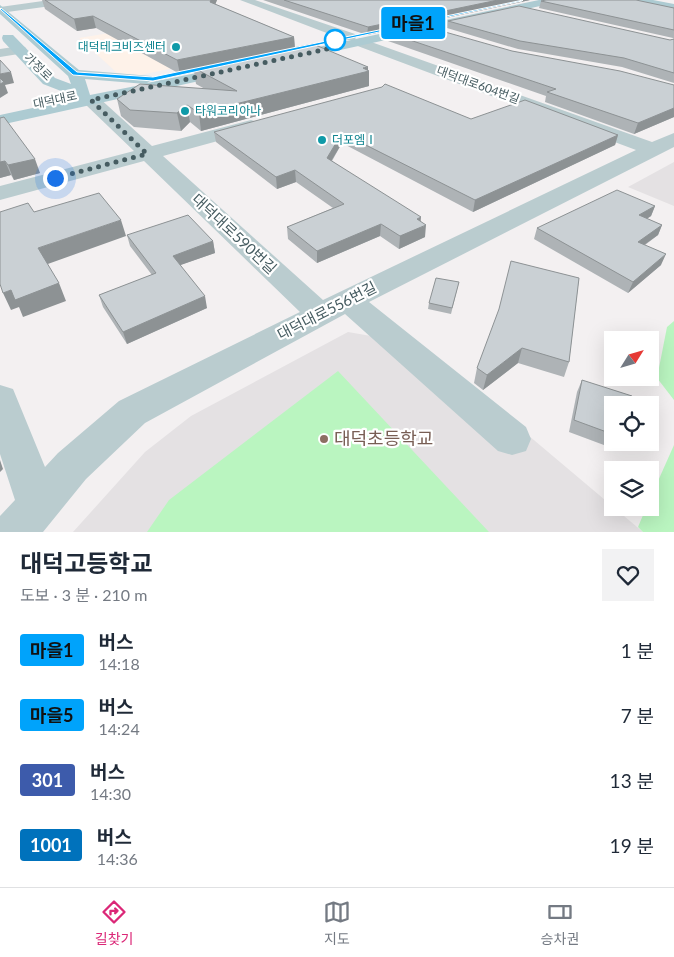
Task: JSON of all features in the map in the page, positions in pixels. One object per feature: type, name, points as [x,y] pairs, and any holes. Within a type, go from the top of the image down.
[{"type":"main road","points":[[274,57],[519,4],[555,1]]},
{"type":"main road","points":[[632,1],[674,9]]},
{"type":"main road","points":[[355,39],[425,28],[519,4]]},
{"type":"main road","name":"가정로","points":[[0,9],[75,74],[87,97]]},
{"type":"main road","name":"가정로","points":[[0,30],[49,81],[87,97]]},
{"type":"main road","name":"대덕대로","points":[[0,112],[87,97],[241,64],[153,79],[87,97],[0,120]]},
{"type":"main road","points":[[75,74],[153,79]]},
{"type":"street","points":[[0,9],[73,0]]},
{"type":"street","name":"대덕대로604번길","points":[[245,0],[663,144]]},
{"type":"street","points":[[519,4],[547,15]]},
{"type":"street","points":[[425,28],[454,37]]},
{"type":"street","name":"가정로","points":[[0,53],[20,50]]},
{"type":"street","name":"대덕대로590번길","points":[[87,97],[147,154],[334,307],[512,439]]},
{"type":"street","points":[[0,193],[271,120]]},
{"type":"street","name":"대덕대로556번길","points":[[27,518],[72,466],[132,412],[334,307],[663,144]]},
{"type":"street","points":[[0,399],[27,518]]},
{"type":"shaded area","points":[[195,19],[174,68],[140,75],[117,73],[79,38]]},
{"type":"shaded area","points":[[674,162],[674,206],[628,187]]},
{"type":"shaded area","name":"대덕초등학교","points":[[348,332],[371,336],[522,430],[604,499],[604,516],[624,516],[643,532],[73,532],[145,452],[191,416]]},
{"type":"green space","points":[[674,321],[674,400],[659,381],[659,368],[667,327]]},
{"type":"green space","points":[[338,371],[489,532],[147,532],[169,500]]},
{"type":"green space","points":[[674,445],[674,532],[643,532],[638,527],[643,516],[659,516],[659,479]]},
{"type":"building","points":[[45,0],[211,0],[210,2],[294,37],[177,60],[93,16],[74,19]]},
{"type":"building","points":[[284,0],[498,0],[368,27]]},
{"type":"building","points":[[636,0],[674,8],[674,30],[541,1]]},
{"type":"building","points":[[519,6],[670,40],[674,39],[674,73],[624,58],[520,41],[448,21]]},
{"type":"building","points":[[424,26],[512,51],[620,71],[674,85],[674,108],[638,123],[547,92],[556,89],[389,33]]},
{"type":"building","points":[[313,44],[368,67],[363,68],[369,71],[199,113],[187,105],[177,113],[130,110],[117,99],[140,84],[237,91],[194,68]]},
{"type":"building","points":[[0,60],[11,72],[0,74]]},
{"type":"building","points":[[385,84],[471,119],[525,100],[618,135],[475,200],[342,133],[327,158],[421,217],[417,219],[426,225],[400,236],[381,224],[317,251],[287,227],[344,204],[295,170],[276,177],[214,132],[382,87]]},
{"type":"building","points":[[4,117],[35,159],[8,165],[5,161],[0,162],[0,118]]},
{"type":"building","points":[[617,190],[655,206],[639,215],[662,225],[638,242],[666,254],[633,282],[537,228]]},
{"type":"building","points":[[99,193],[121,220],[38,248],[59,283],[15,300],[11,290],[3,293],[0,284],[0,212],[28,203],[34,212]]},
{"type":"building","points":[[188,215],[213,241],[173,256],[205,296],[123,332],[99,295],[156,273],[127,235]]},
{"type":"building","points":[[511,261],[579,278],[569,362],[522,348],[487,375],[477,368],[499,309]]},
{"type":"building","points":[[436,278],[459,282],[452,308],[429,303]]},
{"type":"building","points":[[582,380],[632,396],[604,396],[604,431],[574,420]]},
{"type":"bus line","name":"마을1","points":[[0,9],[75,74],[153,79],[522,0]]},
{"type":"place","name":"대덕테크비즈센터","points":[[176,47]]},
{"type":"place","name":"타워코리아나","points":[[185,111]]},
{"type":"place","name":"더포엠Ⅰ","points":[[322,140]]},
{"type":"place","name":"대덕초등학교","points":[[324,439]]},
{"type":"route","points":[[55,178],[147,154],[91,100],[341,46],[335,40]]}]
